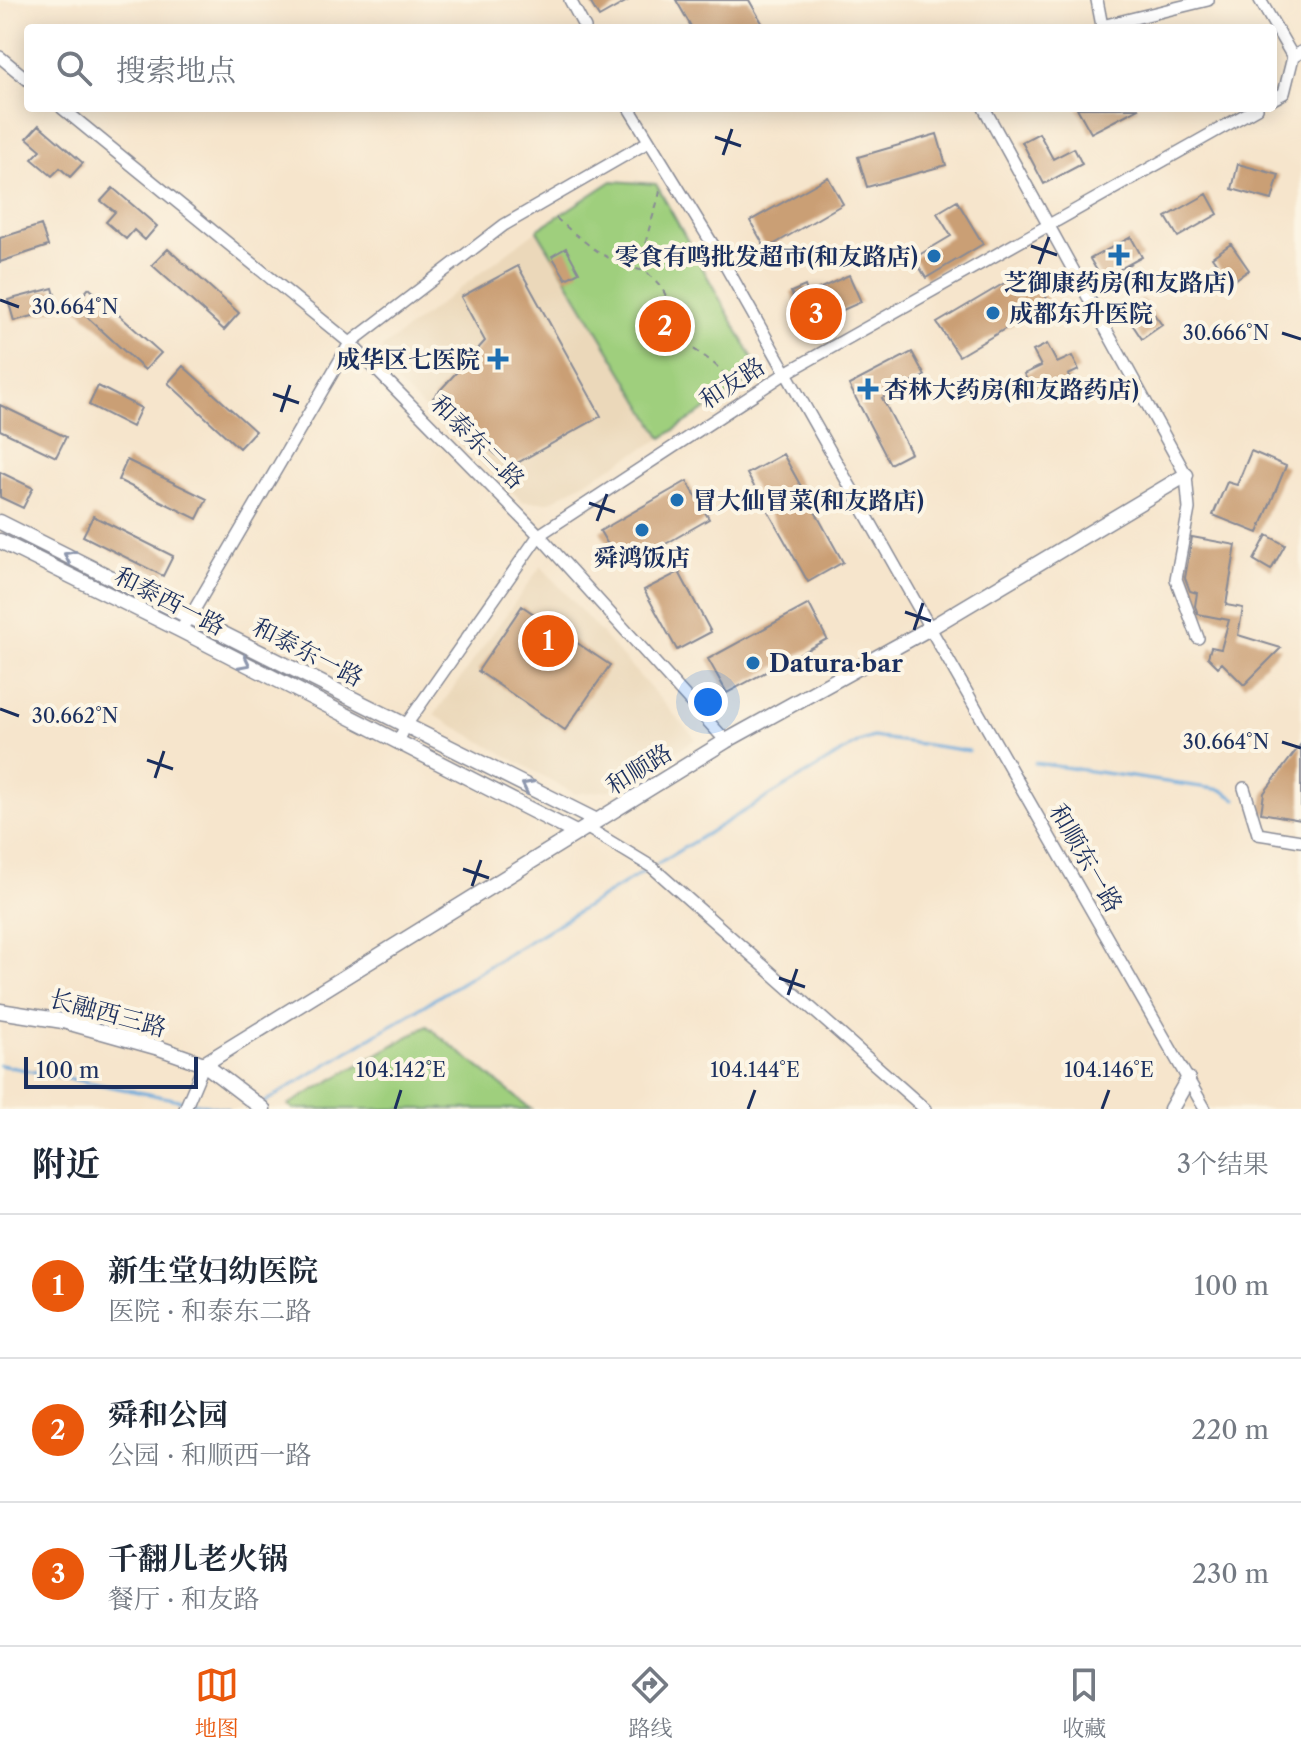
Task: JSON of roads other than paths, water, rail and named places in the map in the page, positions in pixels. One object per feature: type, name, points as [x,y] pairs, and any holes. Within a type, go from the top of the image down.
[{"type":"street","points":[[570,0],[583,24]]},
{"type":"street","points":[[1097,0],[1102,24]]},
{"type":"street","points":[[1110,24],[1208,0]]},
{"type":"street","points":[[1260,0],[1276,24]]},
{"type":"street","points":[[1277,25],[1297,54],[1284,93],[1277,97]]},
{"type":"street","points":[[0,57],[24,77]]},
{"type":"street","name":"和泰东二路","points":[[67,112],[350,343],[539,535],[726,741]]},
{"type":"street","name":"和顺东一路","points":[[631,112],[724,263],[1205,1109]]},
{"type":"street","points":[[986,112],[1186,475],[1189,509],[1176,579],[1198,638]]},
{"type":"street","name":"和友路","points":[[398,742],[406,725],[539,535],[786,373],[1250,112]]},
{"type":"street","points":[[180,630],[350,343],[504,225],[648,142]]},
{"type":"street","name":"和顺路","points":[[204,1064],[726,741],[930,628],[1186,475]]},
{"type":"street","name":"和泰东一路","points":[[0,522],[406,725],[586,827]]},
{"type":"street","name":"和泰西一路","points":[[0,541],[398,742],[586,827]]},
{"type":"street","points":[[1244,788],[1258,834],[1301,841]]},
{"type":"street","points":[[586,827],[652,867],[925,1109]]},
{"type":"street","name":"长融西三路","points":[[0,1011],[63,1021],[204,1064],[263,1109]]},
{"type":"street","points":[[185,1109],[204,1064]]},
{"type":"street","points":[[1171,1109],[1188,1079]]},
{"type":"waterway","points":[[657,864],[859,742],[873,737],[969,751]]},
{"type":"waterway","points":[[1035,763],[1222,790],[1236,799]]},
{"type":"waterway","points":[[263,1103],[650,868]]},
{"type":"waterway","points":[[0,1065],[184,1101]]},
{"type":"waterway","points":[[192,1102],[227,1109]]},
{"type":"place","name":"芝御康药房(和友路店)","points":[[1119,255]]},
{"type":"place","name":"零食有鸣批发超市(和友路店)","points":[[934,256]]},
{"type":"place","name":"成都东升医院","points":[[993,313]]},
{"type":"place","name":"千翻儿老火锅","points":[[816,314]]},
{"type":"place","name":"舜和公园","points":[[665,326]]},
{"type":"place","name":"成华区七医院","points":[[498,359]]},
{"type":"place","name":"杏林大药房(和友路药店)","points":[[868,389]]},
{"type":"place","name":"冒大仙冒菜(和友路店)","points":[[677,500]]},
{"type":"place","name":"舜鸿饭店","points":[[642,530]]},
{"type":"place","name":"新生堂妇幼医院","points":[[548,641]]},
{"type":"place","name":"Datura·bar","points":[[753,663]]}]
